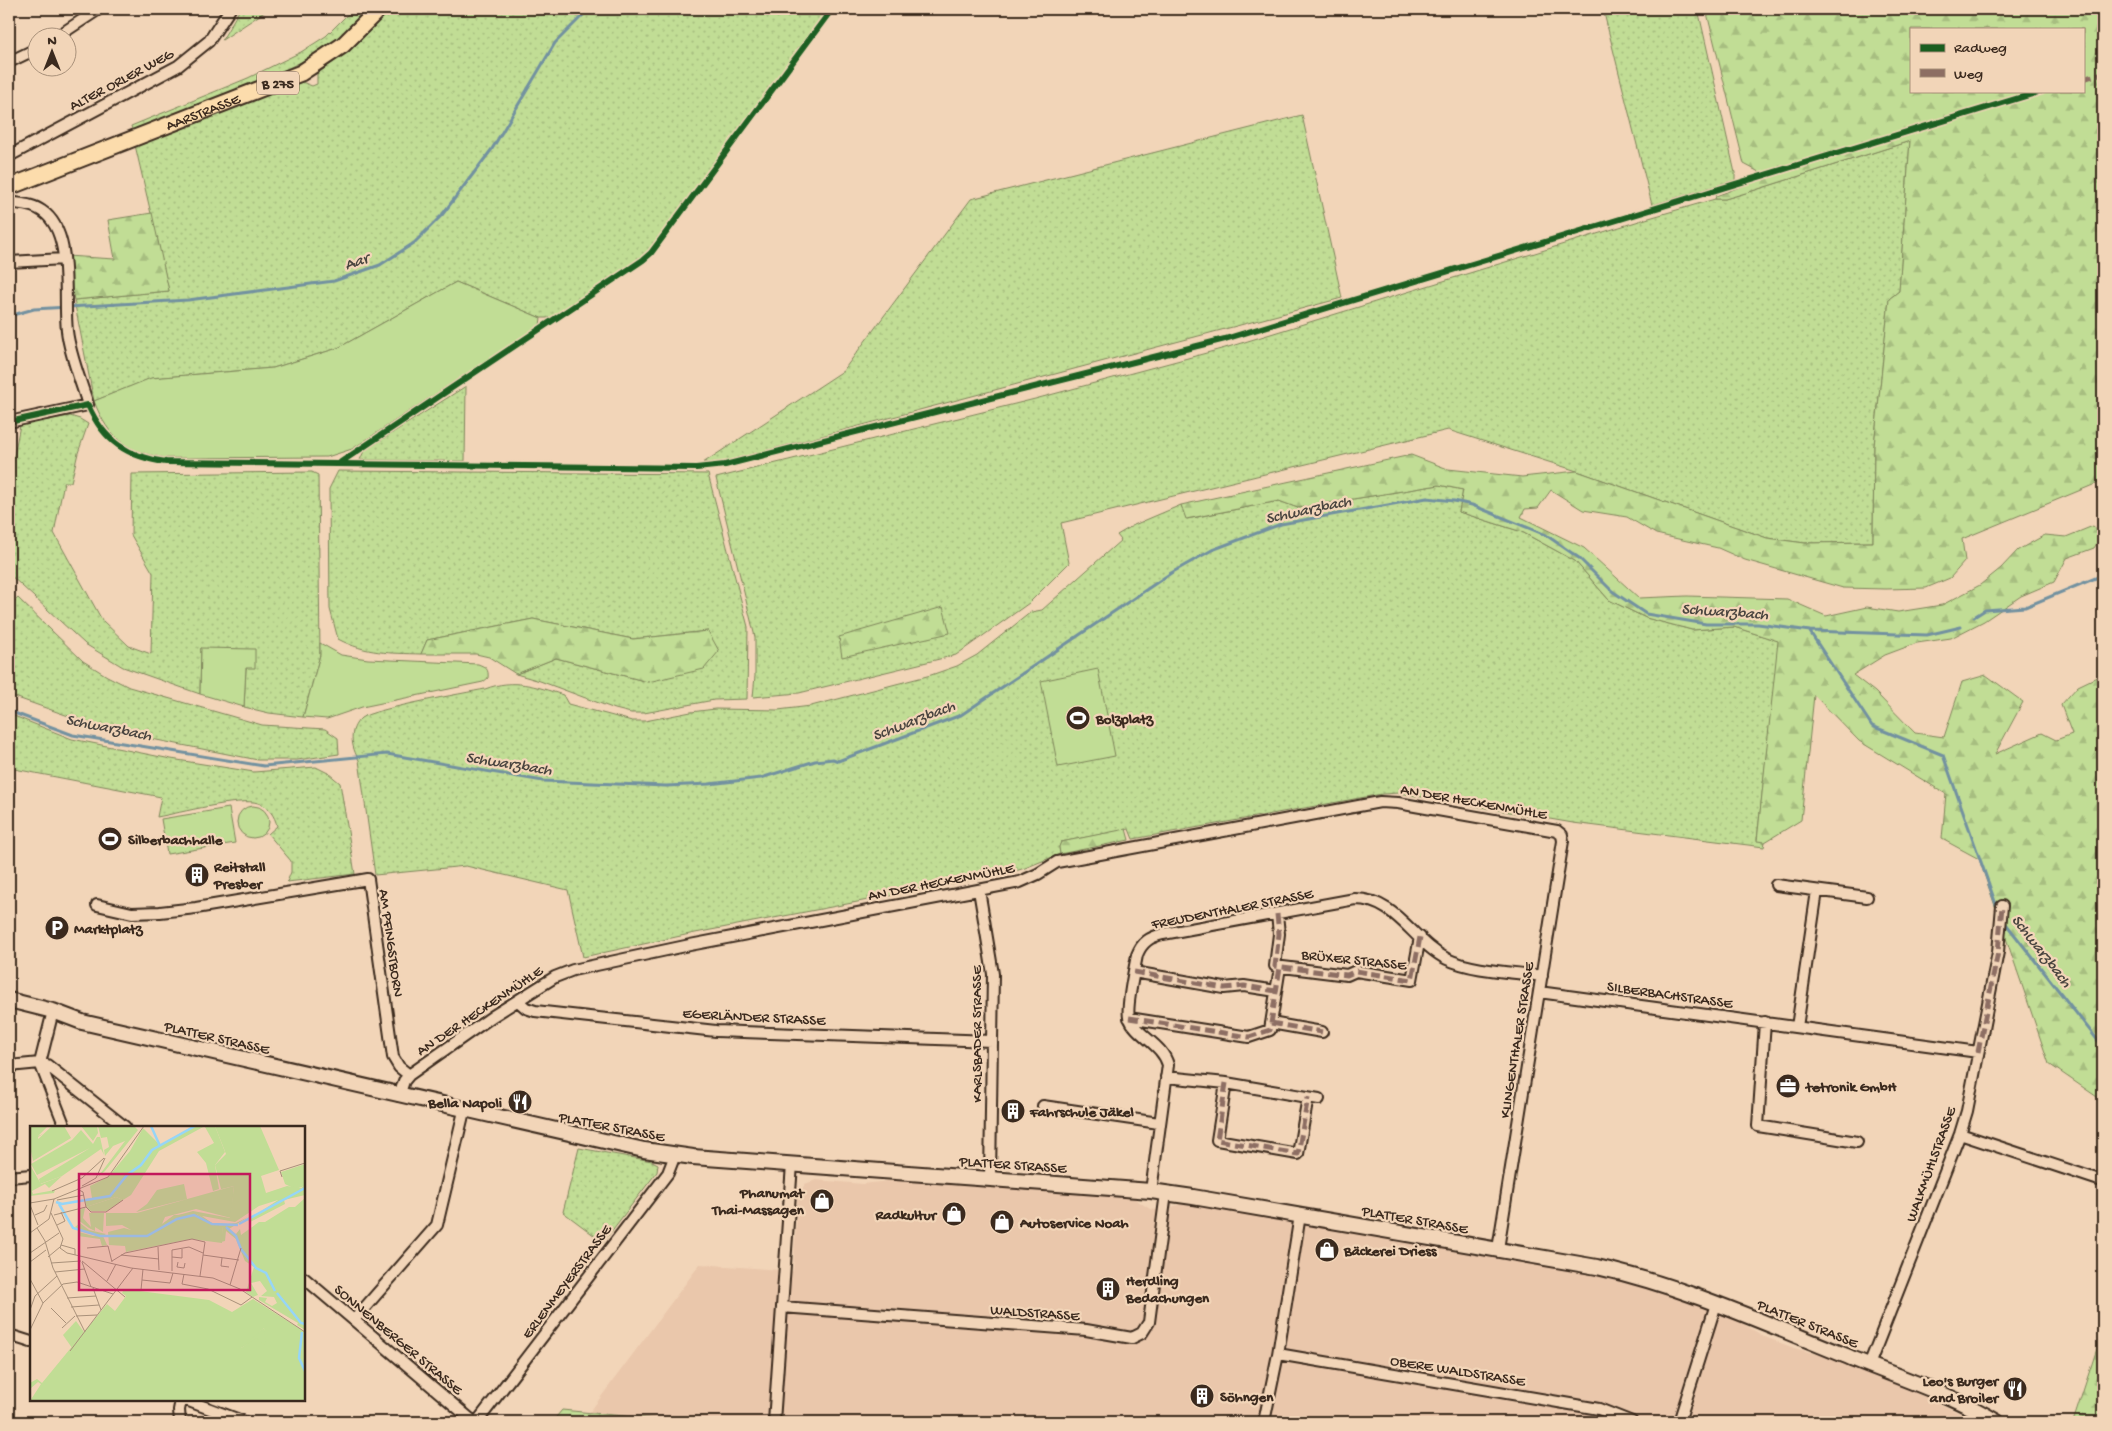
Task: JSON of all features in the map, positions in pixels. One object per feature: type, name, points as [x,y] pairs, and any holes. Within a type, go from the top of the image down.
[{"type":"main road","name":"AARSTRASSE","points":[[9,187],[301,73],[343,45],[379,9]]},
{"type":"main road","name":"PLATTER STRASSE","points":[[9,1000],[53,1011],[82,1022],[464,1111],[611,1144],[675,1155],[1151,1191],[1498,1249],[1628,1274],[1655,1281],[1716,1304],[1869,1365],[1964,1405],[1997,1422]]},
{"type":"street","points":[[70,28],[99,9]]},
{"type":"street","name":"ALTER ORLER WEG","points":[[9,156],[178,66],[209,41],[230,9]]},
{"type":"street","points":[[9,62],[28,53]]},
{"type":"street","points":[[9,202],[33,206],[51,218],[60,238],[64,259],[69,341],[88,406],[9,422]]},
{"type":"street","points":[[9,262],[64,259]]},
{"type":"street","name":"AN DER HECKENMÜHLE","points":[[409,1075],[518,1000],[555,977],[573,970],[690,945],[1020,882],[1038,874],[1057,862],[1380,802],[1398,803],[1557,831],[1562,836]]},
{"type":"street","name":"KLINGENTHALER STRASSE","points":[[1498,1249],[1564,842],[1562,836]]},
{"type":"street","name":"AM PFINGSTBORN","points":[[97,905],[132,913],[160,912],[196,908],[368,879],[393,1056],[400,1067],[409,1075]]},
{"type":"street","points":[[1776,886],[1867,897]]},
{"type":"street","name":"KARLSBADER STRASSE","points":[[979,890],[992,960],[990,1178]]},
{"type":"street","points":[[1797,1027],[1817,891]]},
{"type":"street","name":"FREUDENTHALER STRASSE","points":[[1129,1018],[1128,1011],[1134,972],[1141,946],[1155,936],[1355,899],[1364,899],[1383,905],[1446,958],[1461,963],[1542,976]]},
{"type":"street","name":"WALKMÜHLSTRASSE","points":[[1869,1365],[1960,1134],[1998,952],[2002,906]]},
{"type":"street","points":[[1129,1018],[1249,1037],[1270,1030],[1280,967],[1275,966],[1279,934],[1277,914]]},
{"type":"street","name":"BRÜXER STRASSE","points":[[1280,967],[1347,975],[1356,972],[1412,980],[1420,937]]},
{"type":"street","points":[[1134,972],[1224,988],[1244,986],[1276,992]]},
{"type":"street","name":"SILBERBACHSTRASSE","points":[[1539,992],[1978,1052]]},
{"type":"street","name":"EGERLÄNDER STRASSE","points":[[518,1000],[526,1008],[535,1011],[686,1029],[992,1041]]},
{"type":"street","points":[[53,1011],[40,1063],[65,1126]]},
{"type":"street","points":[[1129,1018],[1163,1053],[1168,1065],[1151,1191]]},
{"type":"street","points":[[1765,1022],[1758,1126],[1857,1142]]},
{"type":"street","points":[[1271,1023],[1322,1032]]},
{"type":"street","points":[[9,1066],[40,1063],[47,1065],[124,1126]]},
{"type":"street","points":[[400,1096],[404,1082],[409,1075]]},
{"type":"street","points":[[1166,1077],[1226,1083],[1319,1099]]},
{"type":"street","points":[[1226,1083],[1217,1140],[1298,1154],[1308,1097]]},
{"type":"street","points":[[1043,1106],[1159,1123]]},
{"type":"street","points":[[354,1320],[437,1225],[464,1111]]},
{"type":"street","points":[[1960,1134],[2099,1180]]},
{"type":"street","name":"ERLENMEYERSTRASSE","points":[[475,1422],[668,1173],[675,1155]]},
{"type":"street","points":[[774,1422],[792,1164]]},
{"type":"street","points":[[9,1177],[30,1175]]},
{"type":"street","name":"WALDSTRASSE","points":[[782,1307],[1086,1330],[1132,1338],[1142,1333],[1149,1322],[1166,1193]]},
{"type":"street","points":[[1264,1422],[1278,1354],[1300,1215]]},
{"type":"street","name":"SONNENBERGER STRASSE","points":[[305,1279],[475,1422]]},
{"type":"street","points":[[1680,1422],[1716,1304]]},
{"type":"street","points":[[9,1336],[30,1342]]},
{"type":"street","name":"OBERE WALDSTRASSE","points":[[1278,1354],[1598,1409],[1632,1422]]},
{"type":"street","points":[[180,1422],[181,1401]]},
{"type":"street","points":[[189,1401],[245,1422]]},
{"type":"shaded area","points":[[816,1180],[863,1184],[897,1180],[928,1181],[1132,1197],[1150,1209],[1170,1212],[1172,1207],[1180,1204],[1281,1219],[1592,1274],[1654,1290],[1733,1318],[1765,1337],[1794,1348],[1828,1357],[1923,1396],[1978,1422],[685,1422],[589,1413],[700,1264],[793,1271],[798,1196],[805,1184]]},
{"type":"green space","points":[[240,9],[269,9],[222,40]]},
{"type":"green space","points":[[353,9],[368,9],[339,39],[320,53],[244,89],[133,133],[131,126],[248,78],[301,52],[326,36]]},
{"type":"green space","points":[[389,9],[832,9],[643,258],[552,318],[541,318],[456,282],[338,348],[273,368],[152,378],[94,401],[74,300],[169,291],[135,145],[302,82],[312,86],[317,84],[317,74],[355,44]]},
{"type":"green space","points":[[1603,9],[1698,9],[1735,180],[1652,205]]},
{"type":"green space","points":[[1706,9],[2103,9],[2103,479],[2093,485],[1962,539],[1965,561],[1950,578],[1926,588],[1843,588],[1745,560],[1718,548],[1656,534],[1627,517],[1583,510],[1551,490],[1538,508],[1525,509],[1521,517],[1584,548],[1639,598],[1687,596],[1787,599],[1826,616],[1867,607],[1898,612],[1942,605],[1980,585],[2001,568],[2018,550],[2045,535],[2066,537],[2093,526],[2103,534],[2094,548],[2067,558],[2054,582],[2021,596],[1984,621],[1951,638],[1917,643],[1885,655],[1853,675],[1875,692],[1915,733],[1944,737],[1962,682],[1986,675],[2023,702],[1995,754],[2042,733],[2056,740],[2072,734],[2061,705],[2078,686],[2103,674],[2103,1101],[2049,1064],[1979,859],[1942,839],[1946,794],[1859,741],[1814,695],[1801,820],[1765,842],[1757,841],[1778,641],[1734,627],[1692,630],[1646,618],[1609,600],[1575,561],[1522,532],[1459,512],[1463,490],[1439,485],[1298,508],[1279,501],[1186,519],[1181,505],[1411,455],[1448,469],[1522,477],[1577,471],[1767,538],[1805,543],[1873,542],[1874,446],[1889,299],[1899,291],[1910,141],[1749,192],[1725,199],[1715,199],[1716,196],[1761,179],[1759,172],[1744,164]]},
{"type":"green space","points":[[1302,115],[1342,298],[723,462],[703,463],[843,371],[971,199]]},
{"type":"green space","points":[[1910,141],[1899,291],[1889,299],[1874,446],[1873,542],[1805,543],[1767,538],[1577,471],[1448,430],[1061,523],[1069,563],[1029,603],[956,655],[799,693],[753,697],[755,637],[716,478],[1035,399],[1225,348],[1649,218],[1715,199],[1725,199],[1749,192]]},
{"type":"green space","points":[[152,213],[169,291],[74,300],[66,256],[115,259],[108,220]]},
{"type":"green space","points":[[456,282],[541,318],[540,325],[352,449],[327,457],[167,458],[141,452],[121,442],[106,426],[94,401],[151,378],[273,368],[338,348]]},
{"type":"green space","points":[[466,386],[465,461],[360,460],[364,451]]},
{"type":"green space","points":[[70,416],[88,424],[71,482],[64,482],[54,533],[102,620],[129,646],[151,654],[153,573],[131,535],[132,474],[312,472],[318,475],[320,655],[303,717],[269,713],[244,707],[246,668],[201,648],[200,694],[123,667],[85,644],[9,574],[9,481],[20,425]]},
{"type":"green space","points":[[338,471],[708,474],[748,627],[747,699],[714,700],[644,713],[631,713],[516,674],[556,658],[648,682],[708,631],[633,639],[533,619],[427,640],[421,654],[368,650],[358,648],[338,639],[330,609],[329,489]]},
{"type":"green space","points":[[1439,485],[1463,490],[1459,512],[1522,532],[1575,561],[1609,600],[1646,618],[1692,630],[1734,627],[1779,641],[1757,840],[1765,842],[1764,847],[1573,823],[1399,793],[1382,794],[1133,839],[1129,829],[1061,842],[1059,847],[1060,854],[1009,873],[690,934],[583,957],[568,890],[466,866],[375,875],[359,760],[354,750],[352,739],[357,723],[361,718],[369,714],[505,684],[534,686],[563,695],[568,704],[632,721],[645,721],[715,709],[778,710],[811,706],[931,675],[957,666],[977,655],[1031,612],[1042,610],[1121,540],[1117,535],[1134,525],[1181,505],[1187,519],[1279,501],[1298,508]]},
{"type":"green space","points":[[18,598],[83,661],[129,687],[262,725],[325,729],[338,738],[339,754],[297,760],[258,760],[111,731],[9,695],[9,606]]},
{"type":"green space","points":[[943,607],[950,633],[842,657],[839,637]]},
{"type":"green space","points":[[533,619],[633,639],[708,631],[719,651],[704,669],[648,682],[556,658],[516,674],[489,657],[476,654],[421,654],[427,640]]},
{"type":"green space","points":[[320,643],[341,655],[368,659],[478,664],[486,669],[488,678],[483,682],[362,707],[327,719],[303,717],[320,655]]},
{"type":"green space","points":[[201,648],[255,649],[255,668],[246,668],[244,707],[200,694]]},
{"type":"green space","name":"Bolzplatz","points":[[1098,669],[1115,756],[1058,767],[1041,681]]},
{"type":"green space","points":[[9,714],[72,739],[171,759],[254,772],[316,767],[328,773],[340,783],[355,874],[287,882],[291,872],[291,861],[268,834],[277,826],[273,815],[265,806],[258,803],[238,802],[157,817],[161,797],[9,768]]},
{"type":"green space","points":[[253,806],[265,810],[269,822],[265,834],[253,838],[241,834],[237,822],[241,810]]},
{"type":"green space","points":[[229,808],[235,843],[167,854],[161,819]]},
{"type":"green space","points":[[1126,829],[1129,840],[1060,854],[1059,847],[1061,842]]},
{"type":"green space","points":[[579,1148],[652,1161],[658,1164],[657,1172],[603,1242],[563,1212]]},
{"type":"green space","points":[[2103,1330],[2103,1422],[2073,1422]]},
{"type":"green space","points":[[562,1410],[685,1422],[552,1422]]},
{"type":"waterway","name":"Aar","points":[[9,316],[34,309],[188,300],[334,281],[380,265],[414,243],[442,215],[492,149],[555,43],[589,9]]},
{"type":"waterway","name":"Schwarzbach","points":[[9,711],[73,735],[264,766],[387,754],[543,781],[666,786],[709,784],[761,778],[815,761],[833,759],[838,761],[961,715],[1171,573],[1212,550],[1281,524],[1427,498],[1472,505],[1546,535],[1579,558],[1612,591],[1646,614],[1706,624],[1758,624],[1810,631],[1927,635],[1961,627]]},
{"type":"waterway","points":[[1974,617],[1985,610],[2025,607],[2103,575]]},
{"type":"waterway","name":"Schwarzbach","points":[[1810,632],[1872,726],[1943,755],[1998,910]]},
{"type":"waterway","name":"Schwarzbach","points":[[2003,920],[2103,1047]]},
{"type":"marked path","points":[[2084,79],[2103,73]]},
{"type":"marked path","points":[[1978,1052],[1998,952],[2002,906]]},
{"type":"marked path","points":[[1277,914],[1279,934],[1275,966],[1347,975],[1356,971],[1412,980],[1420,937]]},
{"type":"marked path","points":[[1129,1018],[1249,1037],[1270,1030],[1280,967]]},
{"type":"marked path","points":[[1134,972],[1224,988],[1244,986],[1276,991]]},
{"type":"marked path","points":[[1271,1023],[1322,1032]]},
{"type":"marked path","points":[[1226,1083],[1217,1140],[1298,1154],[1308,1097]]},
{"type":"cycle path","points":[[341,462],[651,253],[832,9]]},
{"type":"cycle path","points":[[9,422],[88,405],[102,429],[119,446],[140,456],[166,462],[696,468],[725,465],[1225,339],[2039,92]]},
{"type":"place","name":"Bolzplatz","points":[[1078,718]]},
{"type":"place","name":"Silberbachhalle","points":[[110,839]]},
{"type":"place","name":"Reitstall Presber","points":[[197,875]]},
{"type":"place","name":"Marktplatz","points":[[57,928]]},
{"type":"place","name":"tetronik GmbH","points":[[1788,1086]]},
{"type":"place","name":"Bella Napoli","points":[[520,1102]]},
{"type":"place","name":"Fahrschule Jäkel","points":[[1013,1111]]},
{"type":"place","name":"Phanumat Thai-Massagen","points":[[822,1201]]},
{"type":"place","name":"Radkultur","points":[[954,1214]]},
{"type":"place","name":"Autoservice Noah","points":[[1002,1222]]},
{"type":"place","name":"Bäckerei Driess","points":[[1327,1250]]},
{"type":"place","name":"Herdling Bedachungen","points":[[1108,1289]]},
{"type":"place","name":"Leo's Burger and Broiler","points":[[2015,1389]]},
{"type":"place","name":"Söhngen","points":[[1202,1396]]}]
